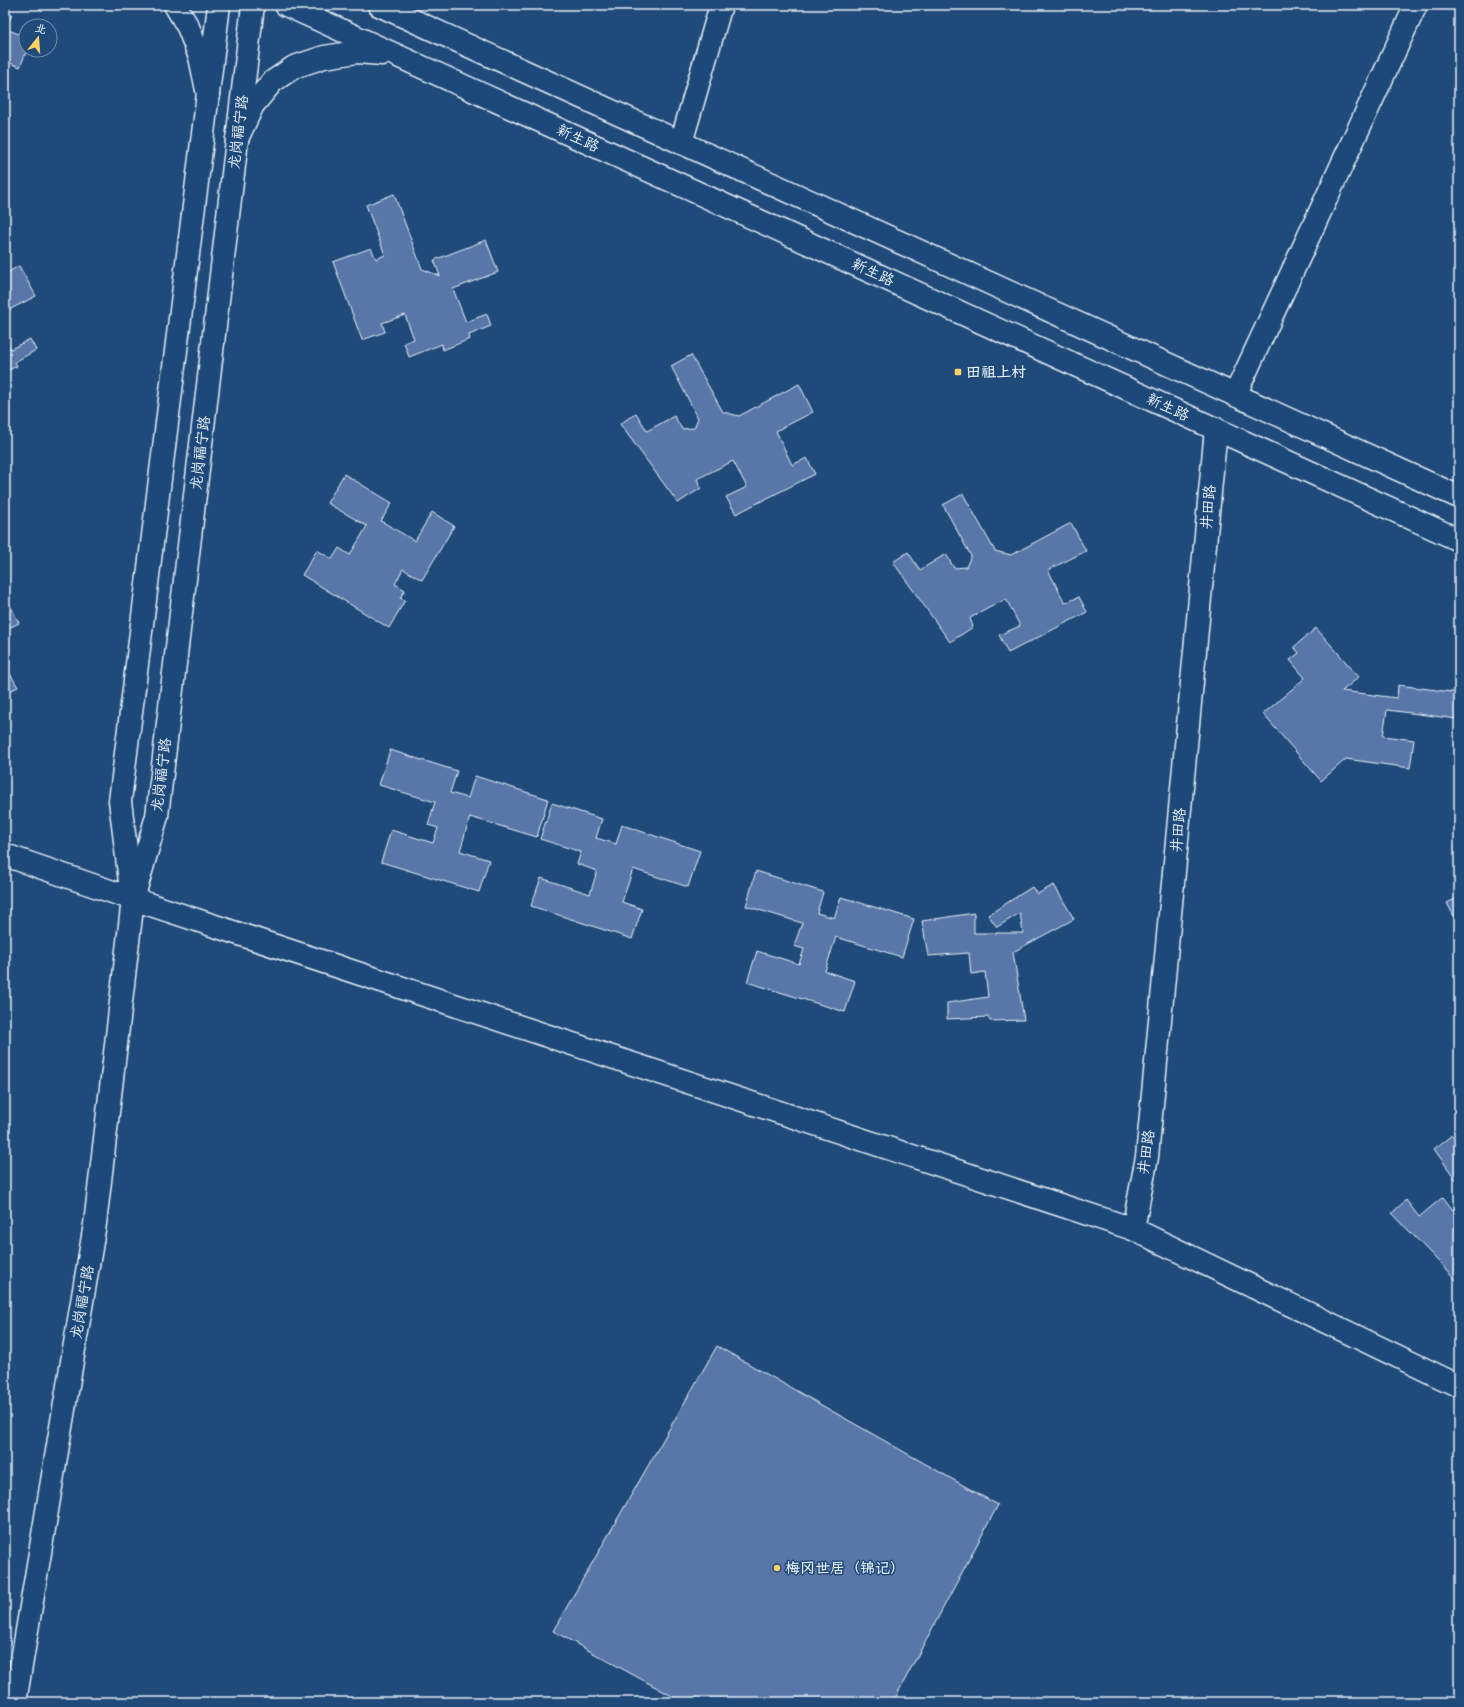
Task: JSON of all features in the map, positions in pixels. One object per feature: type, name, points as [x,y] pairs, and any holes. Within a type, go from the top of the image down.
[{"type":"street","points":[[175,5],[188,27],[200,56],[208,95]]},
{"type":"street","name":"龙岗福宁路","points":[[133,899],[120,801],[219,5]]},
{"type":"street","name":"龙岗福宁路","points":[[15,1702],[95,1224],[133,899],[157,816],[253,5]]},
{"type":"street","name":"新生路","points":[[286,5],[1459,540]]},
{"type":"street","points":[[379,5],[1459,497]]},
{"type":"street","points":[[681,143],[721,5]]},
{"type":"street","points":[[1235,395],[1416,5]]},
{"type":"street","points":[[237,139],[252,105],[272,82],[294,67],[324,57],[357,52],[397,55]]},
{"type":"street","name":"井田路","points":[[1133,1229],[1147,1157],[1216,429]]},
{"type":"street","points":[[5,855],[133,899],[1133,1229],[1459,1386]]},
{"type":"building","points":[[5,11],[12,14],[6,29],[18,34],[18,58],[24,58],[20,67],[5,61]]},
{"type":"building","points":[[394,194],[422,269],[440,276],[434,260],[486,240],[498,272],[453,289],[466,322],[487,314],[491,326],[469,335],[470,339],[443,350],[442,344],[409,357],[404,343],[414,339],[405,315],[382,323],[385,332],[362,340],[333,262],[371,248],[376,259],[385,255],[366,205]]},
{"type":"building","points":[[19,266],[36,296],[5,312],[5,274]]},
{"type":"building","points":[[5,339],[11,349],[30,339],[36,350],[15,362],[17,366],[5,372]]},
{"type":"building","points":[[691,355],[723,412],[739,416],[799,384],[813,412],[776,431],[792,465],[807,458],[815,474],[736,514],[726,497],[747,487],[733,461],[697,479],[701,488],[678,503],[620,424],[636,413],[647,431],[674,416],[682,429],[694,428],[698,418],[671,366]]},
{"type":"building","points":[[344,474],[392,503],[381,521],[415,541],[432,512],[454,526],[422,580],[403,569],[395,584],[405,590],[400,598],[405,600],[389,628],[302,575],[317,550],[332,559],[339,548],[350,555],[367,526],[327,503]]},
{"type":"building","points":[[963,494],[995,551],[1011,555],[1071,523],[1086,551],[1048,570],[1065,603],[1079,597],[1087,612],[1008,653],[999,635],[1020,626],[1006,599],[970,618],[973,627],[950,642],[893,562],[908,552],[920,570],[946,554],[954,568],[966,567],[971,556],[943,505]]},
{"type":"building","points":[[5,595],[19,623],[5,630]]},
{"type":"building","points":[[1316,628],[1359,677],[1342,691],[1397,698],[1398,685],[1459,693],[1457,719],[1387,710],[1383,736],[1414,740],[1410,768],[1346,759],[1321,781],[1263,714],[1305,678],[1290,660],[1299,653],[1294,647]]},
{"type":"building","points":[[7,669],[18,687],[5,693],[5,670]]},
{"type":"building","points":[[390,750],[457,771],[450,793],[468,798],[475,776],[548,799],[537,837],[470,817],[460,851],[489,860],[479,892],[381,862],[391,830],[433,843],[438,828],[428,825],[435,802],[379,785]]},
{"type":"building","points":[[552,803],[602,819],[596,838],[616,844],[622,825],[700,851],[688,887],[633,869],[622,902],[642,909],[632,939],[531,906],[541,878],[590,894],[597,871],[577,864],[581,852],[540,839]]},
{"type":"building","points":[[756,871],[823,892],[817,913],[834,918],[841,897],[914,919],[902,957],[836,937],[825,971],[855,981],[845,1012],[747,982],[757,951],[799,964],[804,949],[794,946],[802,923],[746,906]]},
{"type":"building","points":[[1054,885],[1074,919],[1013,952],[1024,1020],[990,1021],[988,1017],[947,1019],[947,1003],[988,997],[985,972],[971,974],[969,953],[928,956],[922,921],[974,913],[974,933],[1023,933],[1020,913],[997,927],[988,915],[1032,887],[1037,894]]},
{"type":"building","points":[[1459,897],[1459,926],[1447,903]]},
{"type":"building","points":[[1452,1135],[1459,1144],[1459,1184],[1434,1149]]},
{"type":"building","points":[[1443,1197],[1453,1210],[1459,1209],[1459,1283],[1392,1213],[1406,1200],[1419,1217]]},
{"type":"building","name":"梅冈世居（锦记）","points":[[717,1346],[998,1505],[893,1702],[683,1702],[553,1631]]},
{"type":"place","name":"田祖上村","points":[[958,372]]},
{"type":"place","name":"梅冈世居（锦记）","points":[[777,1568]]}]
